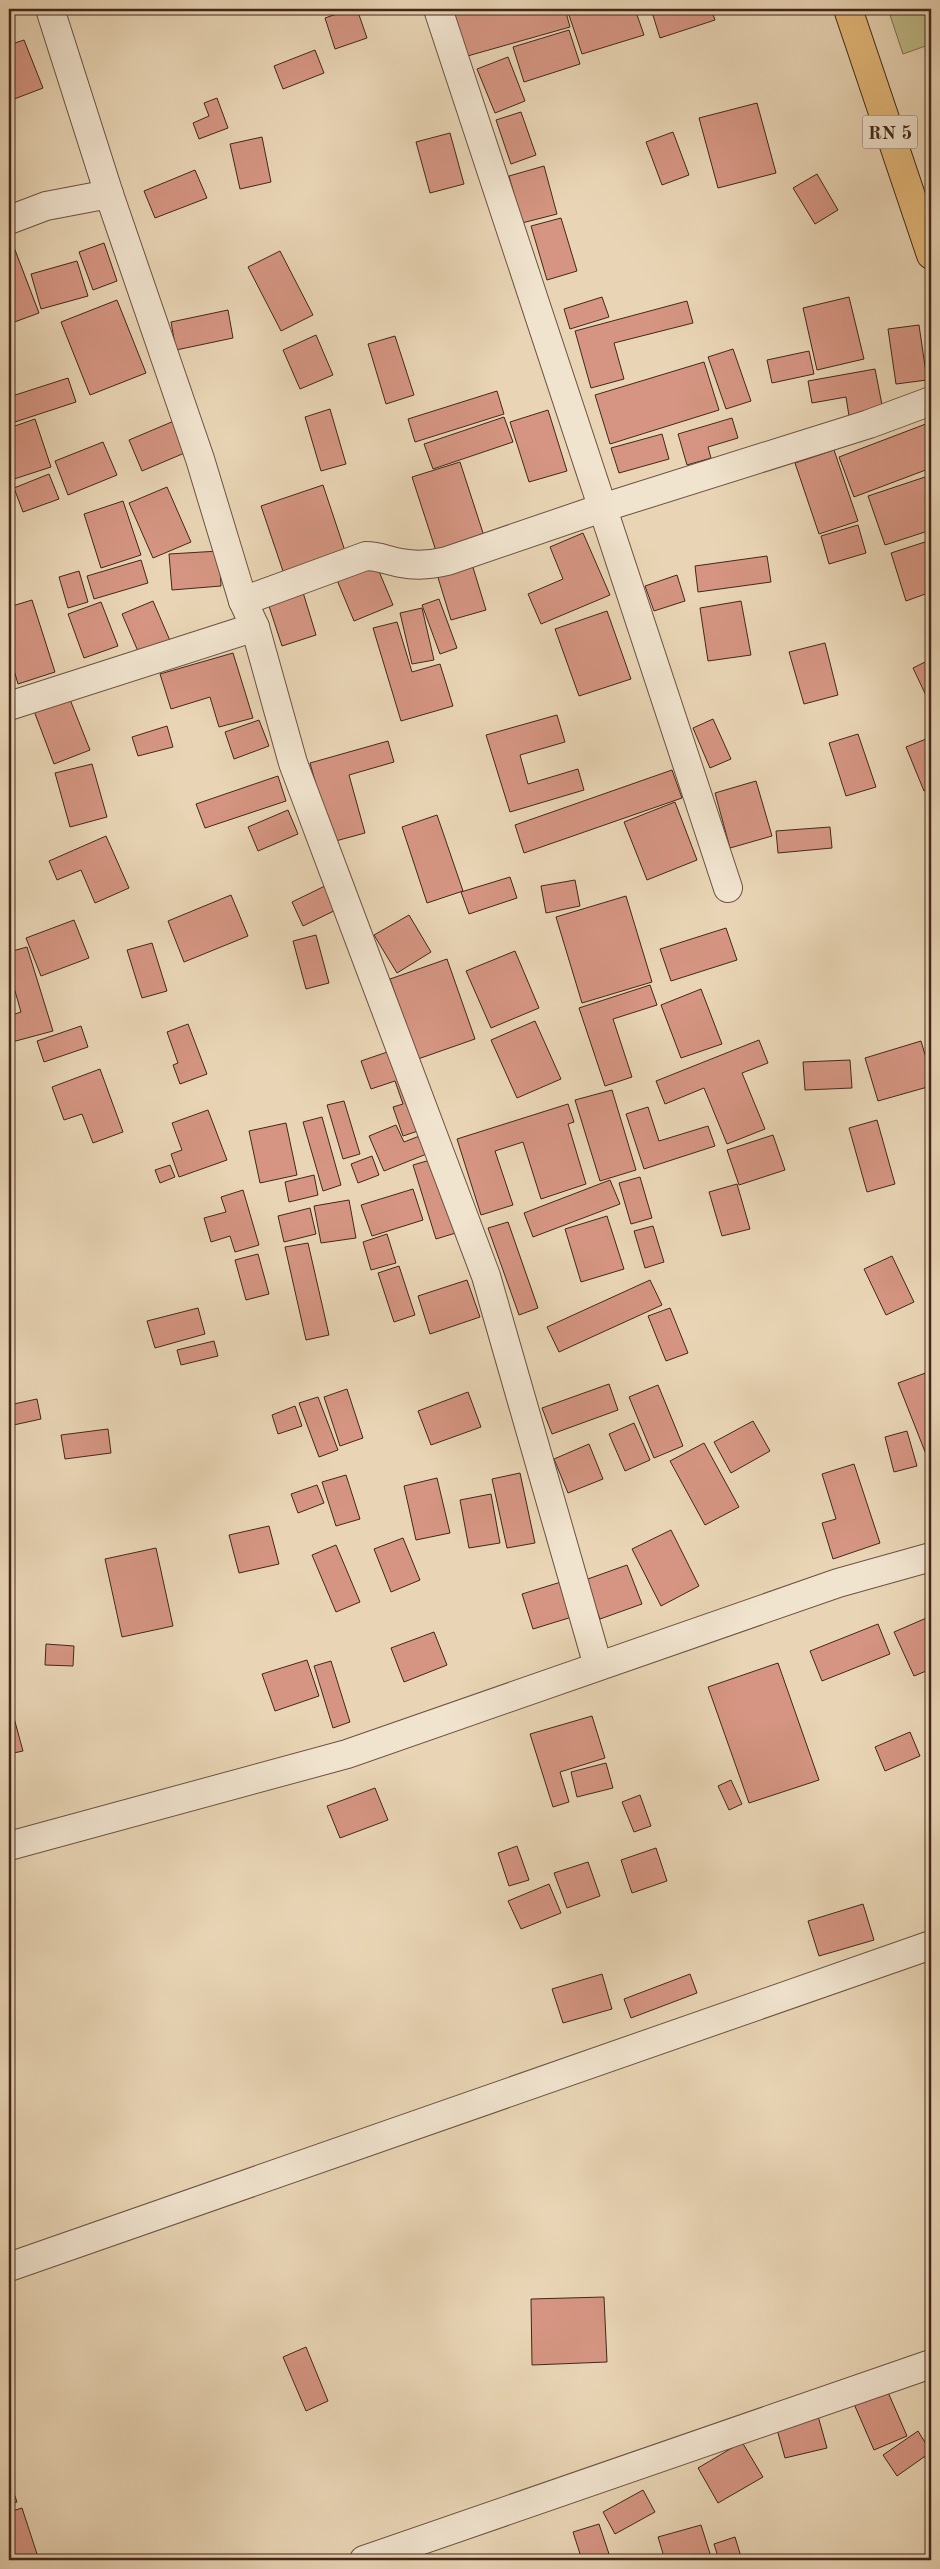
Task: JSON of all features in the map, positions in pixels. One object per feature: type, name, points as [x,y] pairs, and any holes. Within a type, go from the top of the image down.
[{"type":"main road","name":"RN 5","points":[[848,9],[931,256]]},
{"type":"street","points":[[50,9],[109,194],[200,459],[243,600],[255,627],[293,763],[486,1276],[598,1666]]},
{"type":"street","points":[[438,9],[728,888]]},
{"type":"street","points":[[9,220],[46,206],[109,194]]},
{"type":"street","points":[[243,600],[366,556],[378,556],[399,563],[424,566],[447,561],[602,508],[869,424],[931,401]]},
{"type":"street","points":[[9,706],[255,627]]},
{"type":"street","points":[[9,1846],[347,1754],[838,1583],[931,1557]]},
{"type":"street","points":[[9,2267],[931,1945]]},
{"type":"street","points":[[364,2560],[931,2364]]},
{"type":"shaded area","points":[[888,9],[931,9],[931,44],[903,54]]},
{"type":"building","points":[[351,9],[357,9],[367,38],[335,49],[325,18]]},
{"type":"building","points":[[449,9],[565,9],[570,27],[464,57]]},
{"type":"building","points":[[567,9],[635,9],[644,35],[582,54]]},
{"type":"building","points":[[651,9],[711,9],[715,20],[660,38]]},
{"type":"building","points":[[569,30],[580,64],[524,82],[513,47]]},
{"type":"building","points":[[24,40],[43,88],[9,101],[9,45]]},
{"type":"building","points":[[315,50],[324,73],[283,89],[274,66]]},
{"type":"building","points":[[508,57],[525,101],[495,113],[477,69]]},
{"type":"building","points":[[217,98],[228,128],[199,139],[193,123],[209,116],[204,103]]},
{"type":"building","points":[[757,103],[776,173],[718,188],[699,118]]},
{"type":"building","points":[[521,112],[536,155],[511,164],[496,120]]},
{"type":"building","points":[[673,132],[689,175],[662,185],[646,142]]},
{"type":"building","points":[[450,133],[464,184],[430,193],[416,142]]},
{"type":"building","points":[[262,137],[271,182],[240,189],[230,144]]},
{"type":"building","points":[[544,166],[557,214],[522,223],[509,176]]},
{"type":"building","points":[[195,170],[207,198],[155,218],[144,191]]},
{"type":"building","points":[[817,174],[838,210],[815,224],[793,188]]},
{"type":"building","points":[[561,218],[577,271],[547,280],[531,226]]},
{"type":"building","points":[[12,242],[39,313],[9,324],[9,243]]},
{"type":"building","points":[[104,243],[117,281],[93,290],[79,252]]},
{"type":"building","points":[[280,251],[313,315],[281,331],[248,267]]},
{"type":"building","points":[[77,261],[88,296],[41,309],[31,274]]},
{"type":"building","points":[[602,297],[609,317],[570,329],[564,309]]},
{"type":"building","points":[[849,297],[864,359],[817,370],[803,308]]},
{"type":"building","points":[[117,300],[146,373],[90,395],[61,322]]},
{"type":"building","points":[[687,301],[693,323],[614,343],[624,379],[591,388],[575,331]]},
{"type":"building","points":[[228,310],[233,338],[176,350],[171,322]]},
{"type":"building","points":[[919,325],[927,380],[896,384],[888,329]]},
{"type":"building","points":[[316,335],[333,375],[300,389],[283,350]]},
{"type":"building","points":[[395,336],[414,395],[386,404],[368,344]]},
{"type":"building","points":[[733,349],[751,401],[726,409],[708,357]]},
{"type":"building","points":[[809,351],[814,374],[772,383],[767,360]]},
{"type":"building","points":[[704,362],[719,410],[610,444],[595,395]]},
{"type":"building","points":[[875,369],[883,410],[849,416],[846,397],[812,403],[808,381]]},
{"type":"building","points":[[68,378],[76,402],[9,424],[9,397]]},
{"type":"building","points":[[497,391],[504,414],[415,442],[408,419]]},
{"type":"building","points":[[330,409],[346,464],[321,471],[305,417]]},
{"type":"building","points":[[548,410],[567,471],[529,482],[510,422]]},
{"type":"building","points":[[504,417],[513,442],[433,469],[424,444]]},
{"type":"building","points":[[732,418],[738,438],[708,447],[711,458],[687,465],[678,434]]},
{"type":"building","points":[[35,419],[51,467],[14,479],[9,462],[9,428]]},
{"type":"building","points":[[174,421],[187,452],[142,471],[129,440]]},
{"type":"building","points":[[931,422],[931,468],[854,497],[839,457]]},
{"type":"building","points":[[662,434],[669,459],[619,473],[611,448]]},
{"type":"building","points":[[103,442],[117,475],[68,495],[55,461]]},
{"type":"building","points":[[834,450],[858,521],[819,534],[795,463]]},
{"type":"building","points":[[460,462],[484,536],[436,551],[412,477]]},
{"type":"building","points":[[49,474],[59,499],[23,512],[14,488]]},
{"type":"building","points":[[931,475],[931,530],[885,545],[868,496]]},
{"type":"building","points":[[323,485],[347,557],[285,577],[261,506]]},
{"type":"building","points":[[167,487],[191,542],[153,558],[129,503]]},
{"type":"building","points":[[123,501],[141,555],[101,568],[84,514]]},
{"type":"building","points":[[858,525],[866,553],[829,564],[821,536]]},
{"type":"building","points":[[583,533],[610,595],[541,624],[528,594],[563,579],[550,547]]},
{"type":"building","points":[[931,540],[931,592],[906,601],[891,553]]},
{"type":"building","points":[[219,551],[221,586],[172,590],[169,554]]},
{"type":"building","points":[[767,556],[771,582],[698,592],[695,566]]},
{"type":"building","points":[[373,557],[393,605],[354,621],[334,573]]},
{"type":"building","points":[[141,560],[148,583],[94,599],[87,576]]},
{"type":"building","points":[[471,561],[486,610],[451,620],[436,571]]},
{"type":"building","points":[[79,571],[88,602],[68,608],[59,577]]},
{"type":"building","points":[[677,575],[685,601],[654,611],[645,586]]},
{"type":"building","points":[[302,589],[316,635],[282,646],[267,600]]},
{"type":"building","points":[[439,599],[457,648],[440,654],[422,605]]},
{"type":"building","points":[[32,600],[55,672],[18,684],[9,653],[9,607]]},
{"type":"building","points":[[153,601],[171,643],[140,656],[122,614]]},
{"type":"building","points":[[741,601],[751,655],[708,661],[700,608]]},
{"type":"building","points":[[101,602],[118,646],[84,658],[68,614]]},
{"type":"building","points":[[422,608],[434,660],[412,664],[400,613]]},
{"type":"building","points":[[607,611],[631,679],[579,696],[555,629]]},
{"type":"building","points":[[397,622],[412,672],[440,664],[453,706],[401,721],[373,628]]},
{"type":"building","points":[[825,643],[838,695],[804,704],[789,652]]},
{"type":"building","points":[[233,653],[253,718],[219,727],[210,697],[171,709],[160,674]]},
{"type":"building","points":[[931,659],[931,706],[913,668]]},
{"type":"building","points":[[69,697],[90,750],[54,764],[34,711]]},
{"type":"building","points":[[557,715],[565,742],[520,755],[528,784],[578,769],[584,790],[510,812],[486,735]]},
{"type":"building","points":[[713,719],[731,759],[710,768],[693,728]]},
{"type":"building","points":[[259,720],[269,746],[234,759],[225,732]]},
{"type":"building","points":[[167,726],[173,747],[138,756],[132,737]]},
{"type":"building","points":[[858,734],[876,787],[846,796],[829,743]]},
{"type":"building","points":[[931,737],[931,788],[924,791],[906,747]]},
{"type":"building","points":[[388,741],[394,762],[349,775],[365,833],[332,842],[310,763]]},
{"type":"building","points":[[92,764],[107,817],[70,827],[55,773]]},
{"type":"building","points":[[672,770],[682,798],[524,853],[515,825]]},
{"type":"building","points":[[278,776],[286,801],[205,828],[196,804]]},
{"type":"building","points":[[756,781],[772,836],[730,848],[715,793]]},
{"type":"building","points":[[675,802],[697,860],[647,880],[624,822]]},
{"type":"building","points":[[288,810],[298,834],[258,851],[248,827]]},
{"type":"building","points":[[437,815],[463,891],[427,903],[402,827]]},
{"type":"building","points":[[830,827],[832,848],[778,853],[776,831]]},
{"type":"building","points":[[106,836],[129,888],[95,903],[81,870],[57,880],[49,861]]},
{"type":"building","points":[[510,877],[517,898],[469,914],[461,892]]},
{"type":"building","points":[[575,880],[580,906],[546,913],[541,886]]},
{"type":"building","points":[[329,884],[340,908],[303,926],[292,902]]},
{"type":"building","points":[[231,895],[248,936],[184,962],[168,921]]},
{"type":"building","points":[[626,896],[652,982],[582,1003],[556,917]]},
{"type":"building","points":[[409,915],[431,952],[397,973],[374,935]]},
{"type":"building","points":[[74,920],[89,958],[41,976],[26,938]]},
{"type":"building","points":[[726,928],[737,960],[671,981],[660,949]]},
{"type":"building","points":[[316,935],[329,983],[306,989],[293,941]]},
{"type":"building","points":[[152,943],[167,991],[142,998],[127,950]]},
{"type":"building","points":[[27,947],[53,1031],[12,1042],[9,1032],[9,1016],[21,1012],[9,970],[9,952]]},
{"type":"building","points":[[515,951],[539,1008],[491,1028],[466,971]]},
{"type":"building","points":[[447,959],[475,1039],[418,1059],[390,979]]},
{"type":"building","points":[[650,985],[657,1005],[613,1019],[632,1077],[605,1086],[579,1008]]},
{"type":"building","points":[[701,989],[722,1044],[681,1058],[661,1005]]},
{"type":"building","points":[[535,1021],[561,1079],[517,1098],[491,1040]]},
{"type":"building","points":[[188,1024],[207,1074],[180,1084],[173,1065],[178,1063],[167,1032]]},
{"type":"building","points":[[81,1026],[88,1047],[44,1062],[37,1041]]},
{"type":"building","points":[[759,1040],[768,1063],[742,1073],[765,1129],[727,1144],[704,1088],[665,1104],[656,1081]]},
{"type":"building","points":[[921,1041],[931,1075],[931,1086],[878,1101],[865,1058]]},
{"type":"building","points":[[399,1048],[427,1128],[403,1136],[393,1107],[403,1104],[395,1081],[371,1089],[361,1061]]},
{"type":"building","points":[[850,1060],[852,1088],[805,1090],[803,1062]]},
{"type":"building","points":[[100,1069],[123,1132],[93,1143],[82,1114],[64,1120],[52,1087]]},
{"type":"building","points":[[612,1090],[636,1170],[600,1181],[575,1100]]},
{"type":"building","points":[[344,1101],[360,1154],[343,1159],[327,1105]]},
{"type":"building","points":[[568,1104],[574,1122],[568,1124],[586,1184],[541,1199],[523,1142],[495,1151],[513,1205],[481,1215],[457,1139]]},
{"type":"building","points":[[648,1107],[659,1141],[708,1126],[715,1146],[644,1169],[626,1114]]},
{"type":"building","points":[[208,1110],[227,1160],[179,1177],[171,1154],[182,1150],[172,1123]]},
{"type":"building","points":[[322,1117],[341,1185],[323,1191],[303,1122]]},
{"type":"building","points":[[877,1120],[895,1184],[867,1192],[849,1128]]},
{"type":"building","points":[[286,1123],[297,1175],[260,1183],[249,1131]]},
{"type":"building","points":[[396,1125],[404,1142],[422,1135],[429,1153],[384,1171],[369,1136]]},
{"type":"building","points":[[773,1135],[785,1170],[739,1185],[727,1150]]},
{"type":"building","points":[[372,1156],[379,1175],[358,1183],[351,1164]]},
{"type":"building","points":[[437,1158],[459,1232],[436,1239],[413,1165]]},
{"type":"building","points":[[170,1165],[175,1177],[160,1183],[155,1170]]},
{"type":"building","points":[[314,1175],[318,1195],[289,1202],[285,1182]]},
{"type":"building","points":[[640,1177],[652,1218],[631,1224],[619,1183]]},
{"type":"building","points":[[610,1180],[620,1204],[533,1237],[524,1213]]},
{"type":"building","points":[[737,1184],[750,1229],[722,1236],[709,1192]]},
{"type":"building","points":[[413,1189],[423,1220],[372,1236],[361,1205]]},
{"type":"building","points":[[243,1190],[259,1245],[235,1252],[230,1236],[211,1242],[204,1218],[226,1212],[221,1197]]},
{"type":"building","points":[[349,1200],[356,1238],[321,1243],[314,1206]]},
{"type":"building","points":[[310,1208],[316,1234],[284,1242],[278,1216]]},
{"type":"building","points":[[607,1216],[624,1269],[581,1282],[565,1229]]},
{"type":"building","points":[[508,1222],[538,1308],[519,1315],[488,1228]]},
{"type":"building","points":[[653,1226],[664,1262],[645,1268],[634,1231]]},
{"type":"building","points":[[387,1234],[396,1263],[371,1270],[363,1242]]},
{"type":"building","points":[[308,1243],[329,1335],[306,1340],[285,1247]]},
{"type":"building","points":[[258,1254],[269,1294],[246,1300],[235,1260]]},
{"type":"building","points":[[892,1256],[914,1302],[886,1315],[864,1269]]},
{"type":"building","points":[[399,1266],[415,1315],[394,1322],[378,1273]]},
{"type":"building","points":[[467,1280],[480,1317],[430,1334],[418,1296]]},
{"type":"building","points":[[650,1280],[662,1305],[559,1352],[547,1327]]},
{"type":"building","points":[[198,1308],[205,1334],[155,1348],[147,1321]]},
{"type":"building","points":[[670,1308],[688,1353],[666,1361],[648,1316]]},
{"type":"building","points":[[214,1341],[218,1356],[181,1365],[177,1350]]},
{"type":"building","points":[[931,1371],[931,1467],[898,1383]]},
{"type":"building","points":[[609,1384],[618,1410],[552,1434],[542,1408]]},
{"type":"building","points":[[658,1385],[683,1446],[654,1458],[629,1397]]},
{"type":"building","points":[[347,1389],[363,1438],[340,1446],[324,1397]]},
{"type":"building","points":[[468,1392],[481,1427],[431,1445],[418,1411]]},
{"type":"building","points":[[318,1397],[338,1450],[319,1457],[299,1403]]},
{"type":"building","points":[[37,1399],[41,1419],[9,1426],[9,1405]]},
{"type":"building","points":[[295,1406],[302,1426],[278,1434],[272,1415]]},
{"type":"building","points":[[753,1421],[770,1451],[731,1473],[714,1442]]},
{"type":"building","points":[[634,1423],[650,1460],[625,1471],[609,1434]]},
{"type":"building","points":[[108,1429],[111,1453],[65,1459],[61,1435]]},
{"type":"building","points":[[907,1431],[917,1466],[894,1472],[885,1437]]},
{"type":"building","points":[[704,1443],[739,1507],[705,1525],[670,1461]]},
{"type":"building","points":[[589,1444],[603,1479],[568,1493],[554,1459]]},
{"type":"building","points":[[854,1464],[880,1543],[833,1559],[822,1523],[836,1519],[822,1474]]},
{"type":"building","points":[[520,1473],[535,1543],[507,1548],[492,1479]]},
{"type":"building","points":[[346,1475],[360,1519],[336,1526],[322,1482]]},
{"type":"building","points":[[437,1478],[450,1533],[416,1540],[404,1486]]},
{"type":"building","points":[[317,1485],[324,1503],[298,1513],[291,1494]]},
{"type":"building","points":[[491,1494],[500,1543],[469,1548],[460,1500]]},
{"type":"building","points":[[269,1526],[279,1564],[239,1573],[229,1535]]},
{"type":"building","points":[[671,1530],[699,1586],[661,1606],[632,1549]]},
{"type":"building","points":[[403,1538],[420,1580],[391,1592],[374,1549]]},
{"type":"building","points":[[336,1545],[360,1602],[336,1612],[312,1555]]},
{"type":"building","points":[[156,1548],[173,1626],[122,1637],[105,1559]]},
{"type":"building","points":[[627,1565],[642,1604],[600,1619],[585,1580]]},
{"type":"building","points":[[561,1582],[572,1617],[533,1629],[522,1594]]},
{"type":"building","points":[[931,1616],[931,1669],[914,1676],[894,1632]]},
{"type":"building","points":[[878,1624],[890,1654],[822,1681],[810,1651]]},
{"type":"building","points":[[434,1632],[447,1665],[404,1682],[391,1648]]},
{"type":"building","points":[[46,1644],[74,1646],[73,1666],[45,1665]]},
{"type":"building","points":[[307,1660],[319,1696],[275,1711],[262,1674]]},
{"type":"building","points":[[331,1661],[350,1722],[333,1728],[314,1666]]},
{"type":"building","points":[[778,1663],[819,1780],[749,1803],[708,1687]]},
{"type":"building","points":[[11,1707],[23,1751],[9,1754],[9,1708]]},
{"type":"building","points":[[592,1716],[605,1758],[560,1772],[569,1802],[553,1807],[530,1734]]},
{"type":"building","points":[[910,1732],[920,1756],[885,1771],[875,1747]]},
{"type":"building","points":[[606,1763],[613,1788],[577,1797],[571,1772]]},
{"type":"building","points":[[731,1780],[742,1804],[729,1810],[718,1786]]},
{"type":"building","points":[[375,1788],[388,1820],[340,1838],[327,1806]]},
{"type":"building","points":[[640,1795],[651,1826],[634,1832],[622,1802]]},
{"type":"building","points":[[517,1846],[529,1880],[509,1886],[498,1853]]},
{"type":"building","points":[[656,1848],[667,1881],[632,1893],[621,1860]]},
{"type":"building","points":[[588,1862],[600,1896],[567,1908],[554,1873]]},
{"type":"building","points":[[549,1884],[561,1913],[521,1929],[508,1901]]},
{"type":"building","points":[[863,1904],[874,1940],[819,1956],[808,1921]]},
{"type":"building","points":[[602,1974],[612,2009],[563,2023],[552,1989]]},
{"type":"building","points":[[690,1974],[697,1993],[631,2018],[624,1999]]},
{"type":"building","points":[[604,2297],[607,2362],[532,2365],[531,2299]]},
{"type":"building","points":[[306,2347],[328,2401],[306,2411],[283,2357]]},
{"type":"building","points":[[887,2390],[907,2436],[874,2450],[854,2404]]},
{"type":"building","points":[[818,2416],[827,2448],[785,2458],[776,2426]]},
{"type":"building","points":[[918,2431],[931,2452],[897,2476],[883,2455]]},
{"type":"building","points":[[742,2442],[763,2477],[718,2503],[698,2468]]},
{"type":"building","points":[[9,2479],[17,2502],[9,2505]]},
{"type":"building","points":[[643,2490],[655,2512],[615,2534],[603,2512]]},
{"type":"building","points":[[22,2508],[39,2560],[10,2560],[9,2512]]},
{"type":"building","points":[[599,2524],[611,2560],[582,2560],[573,2532]]},
{"type":"building","points":[[701,2525],[712,2560],[665,2560],[658,2537]]},
{"type":"building","points":[[735,2537],[742,2560],[719,2560],[714,2544]]}]
